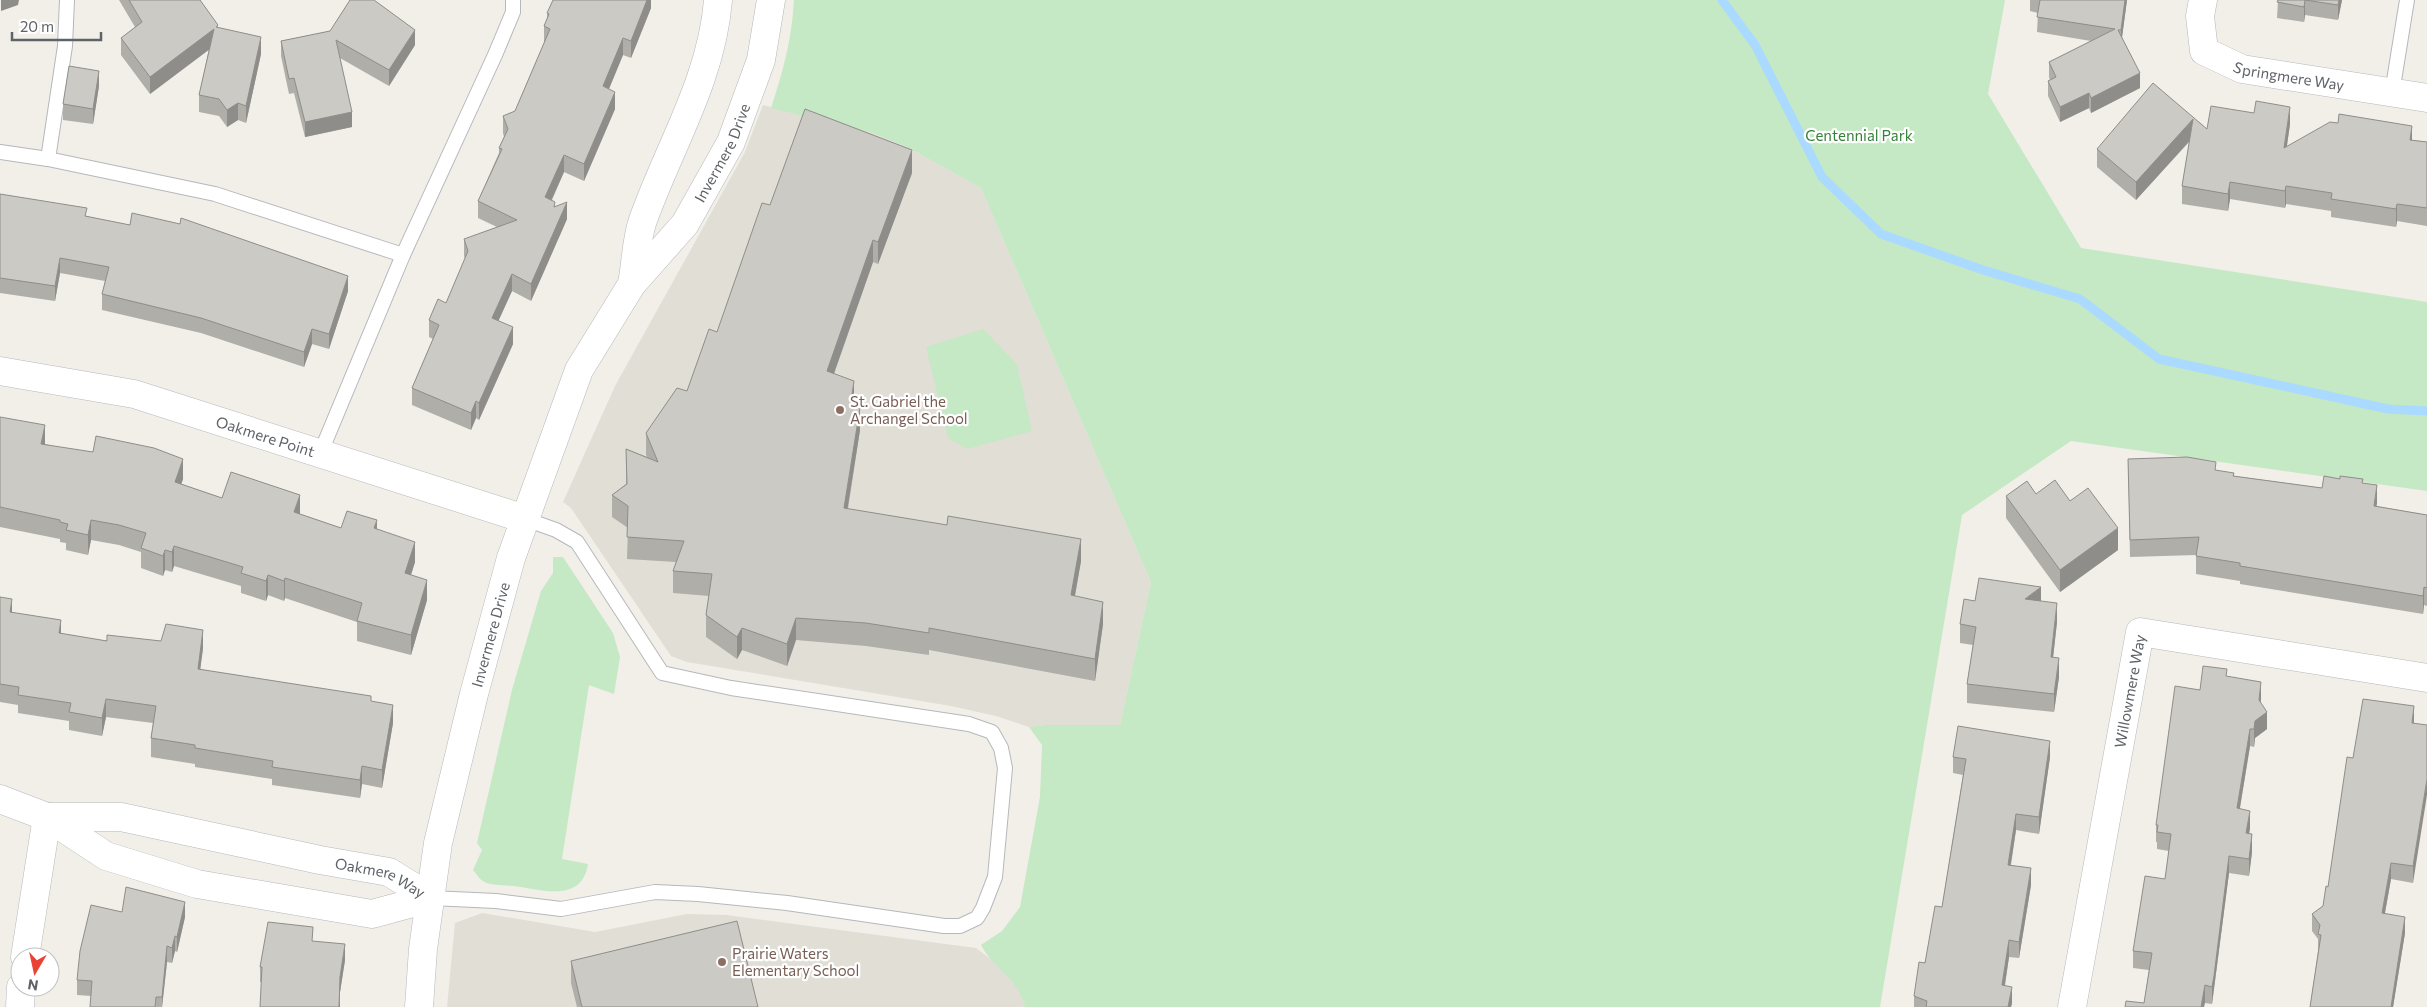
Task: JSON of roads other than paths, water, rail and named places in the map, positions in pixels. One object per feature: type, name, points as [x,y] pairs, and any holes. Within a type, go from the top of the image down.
[{"type":"street","name":"Invermere Drive","points":[[632,284],[643,222],[706,69],[716,23],[718,0]]},
{"type":"street","name":"Invermere Drive","points":[[419,1007],[423,949],[438,843],[474,694],[511,558],[579,370],[632,284],[685,224],[731,142],[761,60],[771,0]]},
{"type":"street","name":"Springmere Way","points":[[2203,0],[2200,16],[2204,51],[2242,68],[2427,98]]},
{"type":"street","name":"Oakmere Point","points":[[0,371],[134,394],[525,519]]},
{"type":"street","name":"Willowmere Way","points":[[2072,1007],[2140,632],[2427,678]]},
{"type":"street","name":"Oakmere Way","points":[[0,799],[47,817],[106,856],[197,884],[372,914],[431,898]]},
{"type":"street","name":"Oakmere Way","points":[[47,817],[121,816],[320,860],[389,872],[431,898]]},
{"type":"street","points":[[27,947],[47,817]]},
{"type":"lane","points":[[48,159],[65,46],[67,0]]},
{"type":"lane","points":[[320,454],[403,255],[495,55],[513,12],[513,0]]},
{"type":"lane","points":[[2392,93],[2407,0]]},
{"type":"lane","points":[[0,152],[48,159],[215,194],[403,255]]},
{"type":"lane","points":[[431,898],[496,901],[561,909],[664,892],[787,903],[944,926],[960,926],[976,918],[983,908],[995,877],[1005,768],[1000,748],[992,732],[969,724],[731,688],[662,673],[577,542],[556,530],[525,519]]},
{"type":"waterway","points":[[1722,0],[1755,45],[1822,177],[1881,234],[1983,270],[2080,299],[2159,359],[2388,409],[2427,411]]},
{"type":"place","name":"St. Gabriel the Archangel School","points":[[840,410]]},
{"type":"place","name":"Prairie Waters Elementary School","points":[[722,962]]},
{"type":"park label","name":"Centennial Park","points":[[1859,135]]}]
